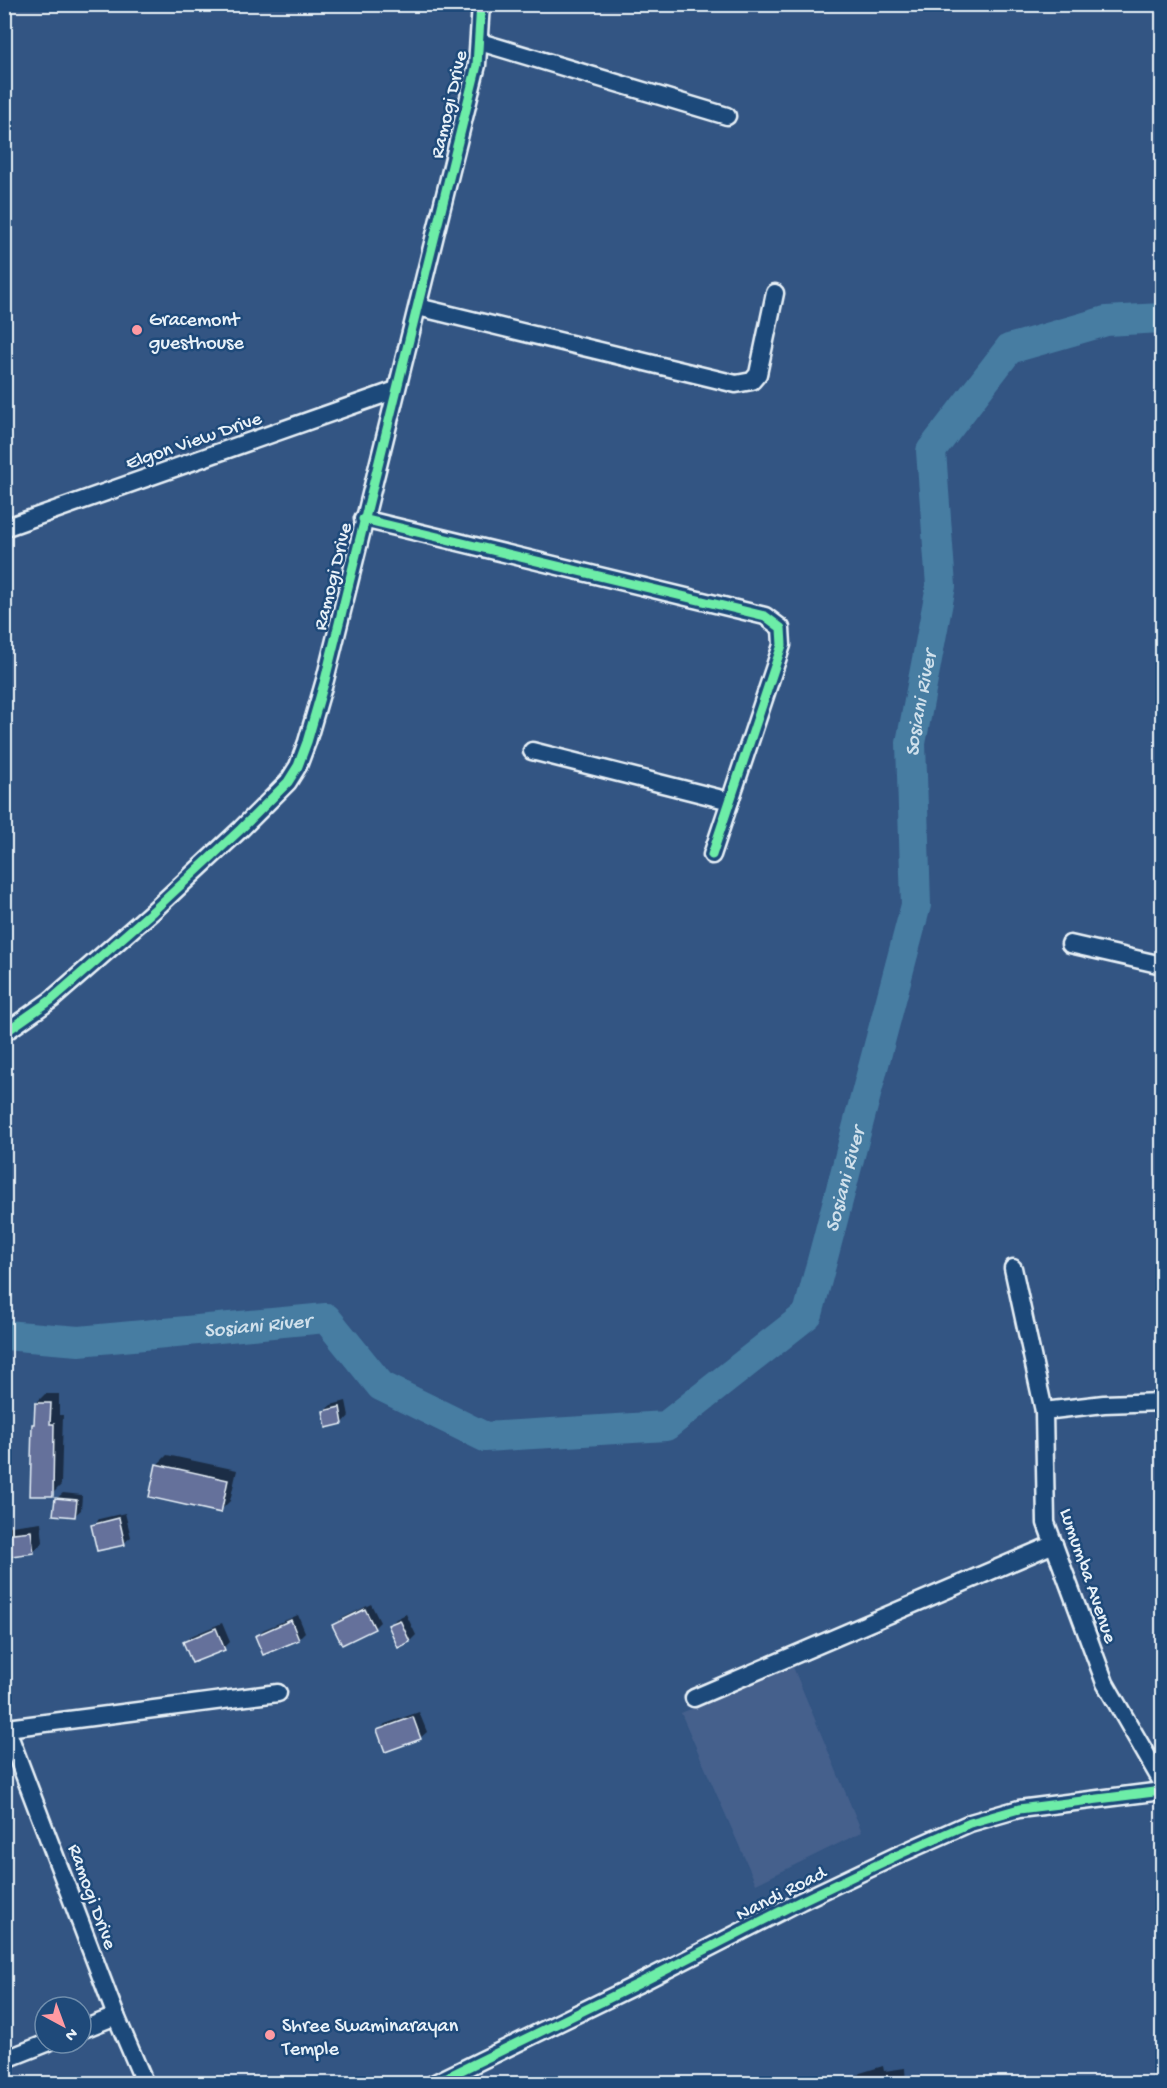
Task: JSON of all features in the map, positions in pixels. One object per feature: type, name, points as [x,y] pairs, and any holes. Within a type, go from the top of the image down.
[{"type":"street","name":"Ramogi Drive","points":[[4,1033],[51,1000],[153,911],[288,782],[298,766],[325,680],[477,65],[482,4]]},
{"type":"street","points":[[480,42],[727,116]]},
{"type":"street","points":[[418,307],[736,384],[752,381],[758,374],[775,293]]},
{"type":"street","name":"Elgon View Drive","points":[[4,528],[396,390]]},
{"type":"street","points":[[363,519],[765,616],[781,628],[782,645],[712,855]]},
{"type":"street","points":[[532,752],[730,801]]},
{"type":"street","points":[[1070,944],[1162,964]]},
{"type":"street","name":"Lumumba Avenue","points":[[1013,1268],[1044,1411],[1046,1523],[1105,1683],[1162,1782]]},
{"type":"street","points":[[1044,1411],[1104,1404],[1162,1402]]},
{"type":"street","points":[[694,1698],[1054,1544]]},
{"type":"street","points":[[6,1725],[278,1693]]},
{"type":"street","name":"Ramogi Drive","points":[[6,1725],[116,2016],[145,2084]]},
{"type":"street","name":"Nandi Road","points":[[433,2084],[821,1892],[970,1823],[1019,1809],[1162,1791]]},
{"type":"street","points":[[93,2025],[116,2016]]},
{"type":"street","points":[[4,2060],[33,2049]]},
{"type":"shaded area","points":[[793,1667],[862,1832],[756,1884],[681,1713]]},
{"type":"building","points":[[35,1403],[51,1403],[50,1424],[54,1424],[53,1496],[30,1496],[32,1424],[34,1424]]},
{"type":"building","points":[[340,1407],[343,1424],[326,1428],[323,1411]]},
{"type":"building","points":[[156,1464],[228,1480],[221,1513],[149,1497]]},
{"type":"building","points":[[55,1498],[77,1500],[75,1517],[53,1515]]},
{"type":"building","points":[[119,1518],[125,1545],[97,1551],[91,1525]]},
{"type":"building","points":[[31,1531],[34,1553],[4,1557],[4,1534]]},
{"type":"building","points":[[365,1609],[375,1629],[342,1645],[332,1625]]},
{"type":"building","points":[[291,1620],[299,1640],[263,1655],[255,1636]]},
{"type":"building","points":[[400,1620],[410,1642],[398,1648],[388,1625]]},
{"type":"building","points":[[216,1628],[225,1650],[192,1663],[183,1642]]},
{"type":"building","points":[[413,1717],[421,1739],[385,1752],[377,1730]]},
{"type":"waterway","name":"Sosiani River","points":[[4,1335],[79,1341],[326,1318],[381,1386],[485,1437],[666,1426],[808,1314],[916,905],[911,743],[941,586],[931,451],[1009,349],[1106,321],[1162,318]]},
{"type":"cycle path","points":[[4,1033],[51,1000],[153,911],[241,829],[288,782],[298,766],[325,680],[477,65],[481,4]]},
{"type":"cycle path","points":[[363,519],[765,616],[781,628],[782,645],[712,855]]},
{"type":"cycle path","points":[[433,2084],[801,1901],[970,1823],[1019,1809],[1162,1791]]},
{"type":"place","name":"Gracemont guesthouse","points":[[137,330]]},
{"type":"place","name":"Shree Swaminarayan Temple","points":[[270,2035]]}]
